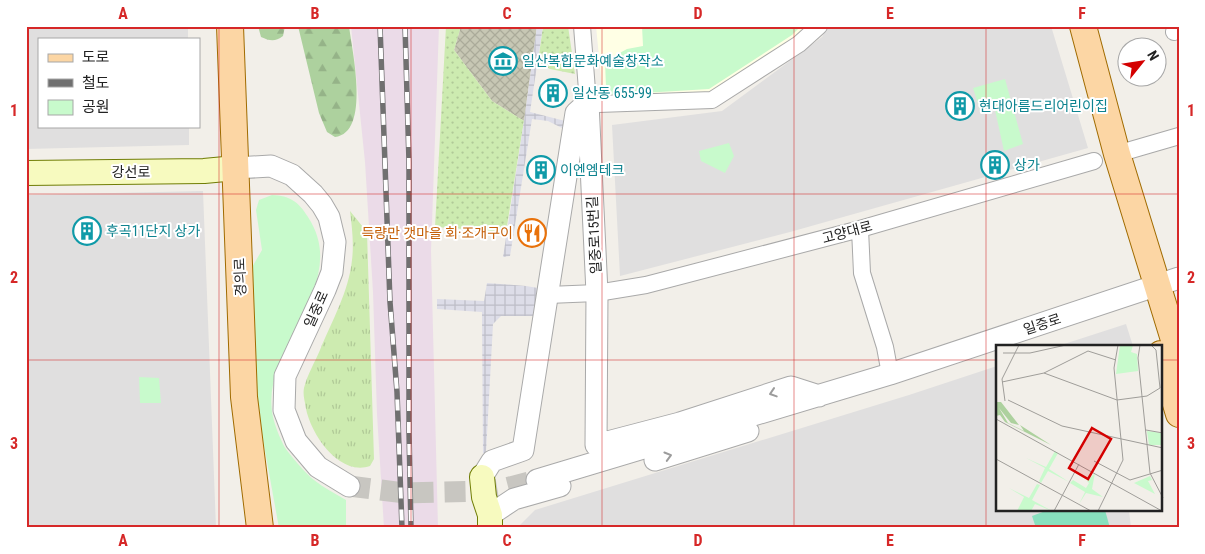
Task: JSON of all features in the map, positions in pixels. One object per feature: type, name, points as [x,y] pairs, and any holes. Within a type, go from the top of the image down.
[{"type":"main road","name":"경의로","points":[[218,26],[244,398],[260,528]]},
{"type":"main road","name":"경의로","points":[[230,26],[228,170],[232,398],[247,528]]},
{"type":"main road","points":[[1068,26],[1160,285],[1179,356]]},
{"type":"main road","points":[[1083,26],[1106,157],[1160,285],[1159,345]]},
{"type":"main road","name":"강선로","points":[[26,173],[228,170]]},
{"type":"main road","points":[[1162,357],[1179,414]]},
{"type":"main road","points":[[482,477],[484,497],[490,522]]},
{"type":"street","name":"일중로15번길","points":[[582,26],[588,103],[597,293],[596,445],[680,423],[791,387],[819,396]]},
{"type":"street","points":[[482,477],[492,461],[523,450],[576,113],[588,103],[712,100],[799,44],[818,26]]},
{"type":"street","name":"고양대로","points":[[548,295],[597,293],[646,285],[860,229],[1179,136]]},
{"type":"street","name":"일중로","points":[[228,170],[271,166],[292,176],[313,194],[329,217],[336,242],[332,272],[285,376],[284,410],[296,440],[318,467],[349,486]]},
{"type":"street","points":[[860,229],[862,273],[885,347],[890,374]]},
{"type":"street","name":"일중로","points":[[537,480],[890,374],[1160,285]]},
{"type":"street","name":"일중로","points":[[490,522],[514,499],[716,442],[790,417],[819,396]]},
{"type":"shaded area","points":[[26,26],[188,26],[188,38],[38,38],[38,128],[189,128],[189,145],[26,149]]},
{"type":"shaded area","points":[[351,26],[439,26],[431,251],[438,528],[384,528],[365,162]]},
{"type":"shaded area","points":[[461,26],[537,26],[524,121],[492,101],[454,50]]},
{"type":"shaded area","points":[[537,26],[543,26],[530,112],[569,122],[566,130],[548,121],[532,119],[510,256],[503,257],[524,121]]},
{"type":"shaded area","points":[[596,26],[810,26],[796,39],[711,94],[603,98]]},
{"type":"shaded area","points":[[828,26],[1051,26],[1088,148],[790,232],[620,276],[612,125],[722,111],[822,37]]},
{"type":"shaded area","points":[[203,191],[216,528],[26,528],[26,195]]},
{"type":"shaded area","points":[[487,283],[544,289],[540,316],[501,316],[493,324],[486,453],[483,453],[482,312],[437,309],[437,299],[484,301]]},
{"type":"shaded area","points":[[1126,324],[1133,345],[1061,345]]},
{"type":"shaded area","points":[[996,366],[996,512],[1129,512],[1131,528],[517,528],[535,510]]},
{"type":"green space","points":[[258,26],[285,26],[283,36],[272,40],[261,37]]},
{"type":"green space","points":[[298,26],[349,26],[357,89],[356,107],[353,121],[346,132],[335,137],[327,132],[319,113]]},
{"type":"green space","points":[[446,26],[461,26],[454,50],[492,101],[524,121],[506,232],[435,227]]},
{"type":"green space","points":[[543,26],[568,26],[575,74],[550,69],[538,62]]},
{"type":"green space","points":[[642,26],[801,26],[792,35],[709,89],[610,95],[606,87],[605,61],[627,49],[643,46]]},
{"type":"green space","points":[[1005,79],[1023,144],[1004,151],[995,110],[981,113],[973,88]]},
{"type":"green space","points":[[729,143],[734,156],[725,173],[701,161],[699,151]]},
{"type":"green space","points":[[272,195],[289,198],[301,207],[308,217],[319,243],[319,268],[313,292],[278,366],[272,391],[273,417],[289,454],[318,483],[346,500],[346,528],[279,528],[258,412],[251,269],[262,250],[256,210],[259,200]]},
{"type":"green space","points":[[350,211],[367,232],[374,459],[370,466],[358,468],[347,465],[336,458],[318,438],[307,414],[304,394],[307,378],[339,306],[350,272],[353,248]]},
{"type":"green space","points":[[139,377],[159,378],[161,403],[140,403]]},
{"type":"green space","points":[[1043,512],[1106,512],[1110,528],[1036,528],[1032,516]]},
{"type":"tunnel","points":[[349,486],[405,493],[488,491],[537,480]]},
{"type":"railway","points":[[380,26],[390,302],[397,392],[402,528]]},
{"type":"railway","points":[[405,26],[409,162],[411,528]]},
{"type":"place","name":"일산복합문화예술창작소","points":[[503,61]]},
{"type":"place","name":"일산동 655-99","points":[[553,93]]},
{"type":"place","name":"현대아름드리어린이집","points":[[960,106]]},
{"type":"place","name":"상가","points":[[995,165]]},
{"type":"place","name":"이엔엠테크","points":[[541,170]]},
{"type":"place","name":"후곡11단지 상가","points":[[87,231]]},
{"type":"place","name":"득량만 갯마을 회·조개구이","points":[[532,233]]}]
